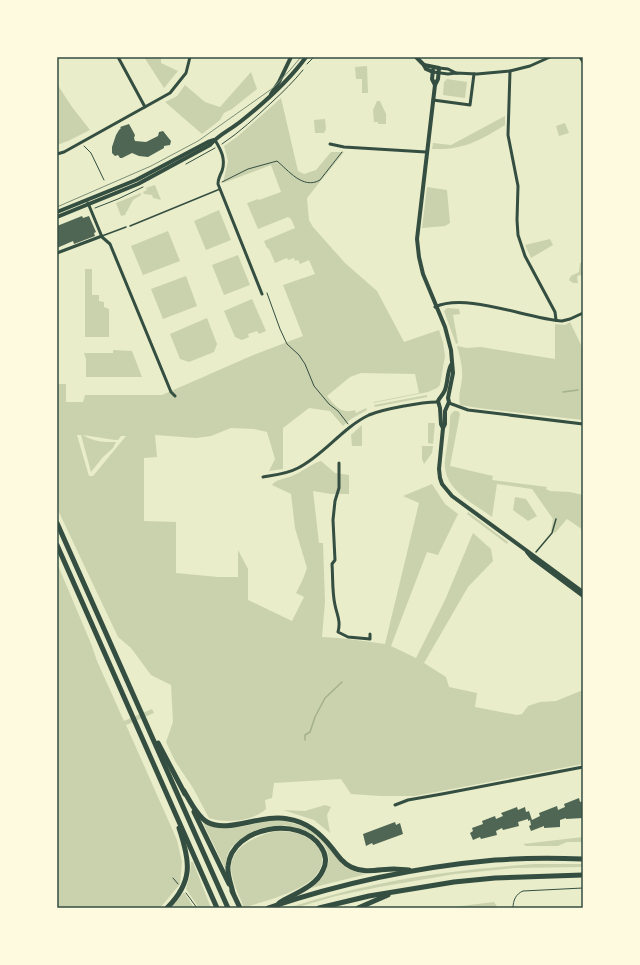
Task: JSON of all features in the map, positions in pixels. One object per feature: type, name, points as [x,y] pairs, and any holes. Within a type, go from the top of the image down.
[{"type":"highway","points":[[57,523],[228,908]]},
{"type":"highway","points":[[57,545],[217,908]]},
{"type":"highway","points":[[144,719],[184,791],[240,908]]},
{"type":"highway","points":[[184,791],[200,816],[208,823],[218,826],[230,826],[265,818],[286,818],[302,823],[318,832],[340,858],[353,868],[367,871],[394,869],[416,871]]},
{"type":"highway","points":[[167,908],[176,898],[184,885],[187,877],[188,860],[168,797]]},
{"type":"highway","points":[[233,893],[228,865],[233,852],[243,841],[269,829],[290,828],[303,832],[315,839],[323,849],[325,859],[324,870],[310,885],[270,907]]},
{"type":"highway","points":[[270,907],[362,881],[451,865],[495,860],[583,858]]},
{"type":"highway","points":[[319,908],[369,896],[454,882],[495,878],[583,875]]},
{"type":"highway","points":[[358,908],[396,892]]},
{"type":"main road","points":[[268,97],[279,82],[291,57]]},
{"type":"main road","points":[[57,217],[136,180],[208,142],[215,140],[238,124],[268,97],[276,92],[306,57]]},
{"type":"main road","points":[[416,57],[426,69],[433,72]]},
{"type":"main road","points":[[424,65],[439,68],[438,79],[435,85],[426,152],[417,239],[421,269],[449,340],[452,354],[451,365],[442,396],[439,398],[438,404],[443,428]]},
{"type":"main road","points":[[434,67],[432,78],[435,85]]},
{"type":"main road","points":[[57,212],[88,202]]},
{"type":"main road","points":[[451,365],[453,373],[452,383],[443,428],[439,468],[440,478],[444,488],[452,496],[583,592]]},
{"type":"main road","points":[[442,396],[446,396],[448,398]]},
{"type":"main road","points":[[438,404],[442,407],[447,405]]},
{"type":"main road","points":[[525,550],[532,558],[583,596]]},
{"type":"street","points":[[118,57],[144,107]]},
{"type":"street","points":[[57,154],[81,143],[170,93],[186,73],[190,57]]},
{"type":"street","points":[[433,72],[448,74],[474,74],[510,71],[530,66],[550,57]]},
{"type":"street","points":[[580,57],[583,62]]},
{"type":"street","points":[[439,68],[448,69],[456,73]]},
{"type":"street","points":[[510,71],[508,135],[518,186],[518,235],[525,256],[554,312],[556,320]]},
{"type":"street","points":[[433,100],[470,105],[474,74]]},
{"type":"street","points":[[215,140],[219,146],[223,159],[223,165],[218,180],[220,189],[262,294]]},
{"type":"street","points":[[330,144],[344,147],[426,152]]},
{"type":"street","points":[[88,202],[102,236],[110,244],[171,392],[175,396]]},
{"type":"street","points":[[57,253],[102,236]]},
{"type":"street","points":[[435,307],[447,302],[472,303],[562,321],[583,313]]},
{"type":"street","points":[[263,477],[283,474],[302,466],[369,415],[385,411],[438,404]]},
{"type":"street","points":[[447,405],[468,410],[583,424]]},
{"type":"street","points":[[339,463],[339,488],[335,501],[333,520],[335,560],[332,564],[335,605],[340,626],[338,632],[348,636],[370,639],[370,634]]},
{"type":"street","points":[[396,805],[408,800],[583,767]]},
{"type":"lane","points":[[130,226],[220,189]]},
{"type":"lane","points":[[102,236],[126,227]]},
{"type":"lane","points":[[536,552],[552,533],[556,519]]},
{"type":"path","points":[[219,146],[243,129]]},
{"type":"path","points":[[81,143],[91,153],[104,180]]},
{"type":"path","points":[[220,189],[224,180],[258,166],[277,161],[295,178],[313,183],[317,182],[343,151],[344,147]]},
{"type":"path","points":[[267,294],[287,344],[299,355],[305,364],[314,386],[329,404],[338,411],[348,424]]},
{"type":"path","points":[[174,878],[180,886]]},
{"type":"path","points":[[513,908],[515,897],[523,890],[583,888]]},
{"type":"path","points":[[185,891],[197,908]]},
{"type":"green space","points":[[144,57],[161,57],[161,63],[178,71],[164,88]]},
{"type":"green space","points":[[367,66],[368,93],[362,93],[362,79],[356,79],[355,67]]},
{"type":"green space","points":[[251,72],[257,89],[232,109],[224,113],[220,120],[202,134],[165,102],[177,96],[185,85],[205,102],[220,107]]},
{"type":"green space","points":[[447,79],[467,82],[465,98],[443,95],[444,82]]},
{"type":"green space","points":[[57,84],[72,107],[90,130],[57,145]]},
{"type":"green space","points":[[281,98],[298,171],[304,174],[316,170],[331,152],[344,152],[307,198],[309,220],[313,227],[345,263],[377,291],[404,342],[439,330],[445,356],[440,385],[428,392],[373,403],[419,393],[415,374],[361,373],[350,377],[327,396],[342,410],[355,410],[356,413],[366,408],[367,410],[351,419],[343,426],[330,411],[309,408],[283,428],[283,469],[269,471],[275,459],[267,432],[254,429],[231,428],[211,436],[196,438],[155,435],[157,457],[144,458],[144,521],[176,522],[176,573],[218,577],[238,577],[238,550],[248,569],[248,600],[292,621],[304,597],[296,593],[307,568],[295,528],[291,494],[272,485],[276,481],[296,474],[321,461],[335,473],[349,475],[349,494],[331,494],[313,491],[319,543],[323,543],[325,602],[322,637],[385,644],[419,503],[403,496],[432,484],[445,504],[458,514],[438,555],[427,552],[391,646],[416,658],[445,600],[473,533],[491,549],[493,561],[468,587],[424,663],[446,677],[449,687],[477,693],[475,707],[517,715],[522,714],[528,706],[540,702],[556,701],[583,690],[583,764],[415,796],[351,794],[341,779],[274,783],[272,798],[265,800],[266,809],[261,813],[247,819],[223,821],[209,818],[193,788],[175,761],[166,742],[173,722],[171,685],[151,675],[131,648],[118,637],[57,508],[57,384],[66,384],[66,402],[83,402],[85,395],[162,395],[251,356],[303,336],[283,285],[315,274],[309,260],[300,264],[298,260],[295,261],[294,258],[288,260],[287,258],[275,263],[264,241],[295,228],[291,219],[288,217],[258,229],[247,203],[281,192],[271,165],[223,183],[228,161],[224,146],[237,137]],"holes":[[[77,435],[81,435],[91,472],[103,457],[113,448],[116,442],[103,442],[83,435],[115,440],[118,440],[121,436],[126,436],[93,476],[89,476]]]},
{"type":"green space","points":[[377,101],[380,101],[386,114],[386,124],[378,124],[378,122],[374,122],[373,110]]},
{"type":"green space","points":[[505,116],[505,125],[479,140],[453,148],[432,149],[433,143],[451,145]]},
{"type":"green space","points":[[325,119],[326,129],[324,133],[315,133],[314,120]]},
{"type":"green space","points":[[565,123],[569,133],[559,136],[556,126]]},
{"type":"green space","points":[[155,185],[161,200],[153,198],[152,195],[144,194],[143,192],[147,190],[146,188]]},
{"type":"green space","points":[[427,187],[447,190],[450,223],[445,226],[422,228]]},
{"type":"green space","points":[[141,193],[141,195],[133,200],[125,215],[121,216],[116,203]]},
{"type":"green space","points":[[219,210],[231,240],[206,250],[194,221]]},
{"type":"green space","points":[[168,231],[180,261],[143,275],[131,246]]},
{"type":"green space","points":[[550,239],[553,245],[531,258],[525,245]]},
{"type":"green space","points":[[238,255],[250,285],[224,295],[212,265]]},
{"type":"green space","points":[[583,262],[583,276],[579,275],[577,277],[578,283],[573,283],[569,280],[572,276],[579,272],[580,263]]},
{"type":"green space","points":[[85,269],[92,269],[92,295],[99,295],[99,301],[104,302],[104,307],[109,309],[109,337],[85,337]]},
{"type":"green space","points":[[186,276],[197,306],[163,319],[151,289]]},
{"type":"green space","points":[[252,299],[266,331],[259,334],[257,331],[248,334],[249,337],[242,340],[235,337],[224,311]]},
{"type":"green space","points":[[447,308],[459,309],[460,314],[453,315],[458,343],[456,344],[444,311]]},
{"type":"green space","points":[[207,318],[217,344],[214,352],[189,362],[180,359],[170,334]]},
{"type":"green space","points":[[570,322],[583,349],[583,420],[460,405],[459,395],[462,370],[457,346],[467,348],[481,347],[555,359],[555,324],[565,325]]},
{"type":"green space","points":[[113,350],[132,351],[142,377],[86,377],[86,359],[84,353],[113,353]]},
{"type":"green space","points":[[427,395],[427,397],[375,407],[374,405]]},
{"type":"green space","points":[[454,411],[458,411],[460,414],[450,466],[493,476],[492,480],[547,487],[546,489],[550,491],[570,492],[583,495],[583,530],[567,519],[555,533],[551,531],[553,519],[532,489],[497,484],[492,517],[460,494],[448,479],[445,470],[450,417]]},
{"type":"green space","points":[[428,423],[435,423],[433,444],[428,443]]},
{"type":"green space","points":[[362,425],[362,446],[352,446],[351,435]]},
{"type":"green space","points":[[422,446],[433,446],[432,453],[424,464],[422,459]]},
{"type":"green space","points":[[515,497],[526,499],[537,516],[528,521],[513,510]]},
{"type":"green space","points":[[468,512],[508,542],[507,544],[467,514]]},
{"type":"green space","points":[[57,563],[97,661],[124,721],[152,709],[154,713],[126,725],[177,840],[182,862],[180,884],[160,908],[57,908]]},
{"type":"green space","points":[[325,805],[331,807],[327,815],[330,833],[314,820],[283,810],[305,811]]},
{"type":"green space","points":[[276,820],[289,822],[312,831],[322,839],[344,866],[357,872],[367,874],[311,888],[325,873],[328,853],[320,840],[313,835],[289,826],[262,828],[245,836],[231,848],[225,868],[203,823],[221,828],[230,828]]},
{"type":"green space","points":[[276,831],[299,834],[313,842],[320,851],[321,855],[322,860],[320,870],[313,879],[291,892],[244,908],[232,875],[231,866],[233,857],[251,840]]},
{"type":"green space","points":[[583,837],[583,842],[567,842],[558,846],[526,846],[523,844]]},
{"type":"green space","points":[[191,862],[193,862],[211,908],[199,908],[186,889],[190,875]]},
{"type":"green space","points":[[534,864],[583,864],[583,867],[515,868],[455,874],[379,887],[336,896],[295,908],[287,908],[367,886],[398,880],[456,871]]},
{"type":"green space","points":[[184,892],[194,908],[171,908]]},
{"type":"green space","points":[[494,902],[498,908],[445,908]]},
{"type":"building","points":[[129,124],[135,135],[135,141],[146,142],[158,136],[159,132],[163,131],[171,141],[170,145],[164,146],[164,148],[148,157],[139,156],[132,153],[122,158],[118,155],[115,156],[112,153],[112,147],[116,135],[121,128],[120,127]]},
{"type":"building","points":[[82,216],[83,218],[89,216],[96,232],[94,233],[95,236],[74,244],[73,241],[57,248],[57,226]]},
{"type":"building","points":[[579,798],[580,802],[583,801],[583,818],[566,818],[560,820],[560,827],[544,828],[544,826],[531,831],[529,826],[531,825],[530,820],[528,821],[528,819],[518,822],[519,826],[503,830],[502,828],[496,831],[497,835],[481,839],[480,837],[473,840],[470,833],[473,831],[472,828],[483,824],[482,821],[495,816],[496,819],[503,816],[501,813],[517,807],[518,810],[525,807],[526,812],[529,811],[532,820],[540,816],[539,813],[557,806],[558,810],[565,807],[564,804]]},
{"type":"building","points":[[395,822],[396,825],[400,823],[403,834],[373,845],[372,843],[366,846],[363,834]]},
{"type":"waterway","points":[[563,392],[578,390]]},
{"type":"waterway","points":[[305,740],[305,735],[310,732],[315,717],[325,698],[342,682]]},
{"type":"tram line","points":[[57,207],[151,166],[198,141],[273,88],[301,57]]}]
